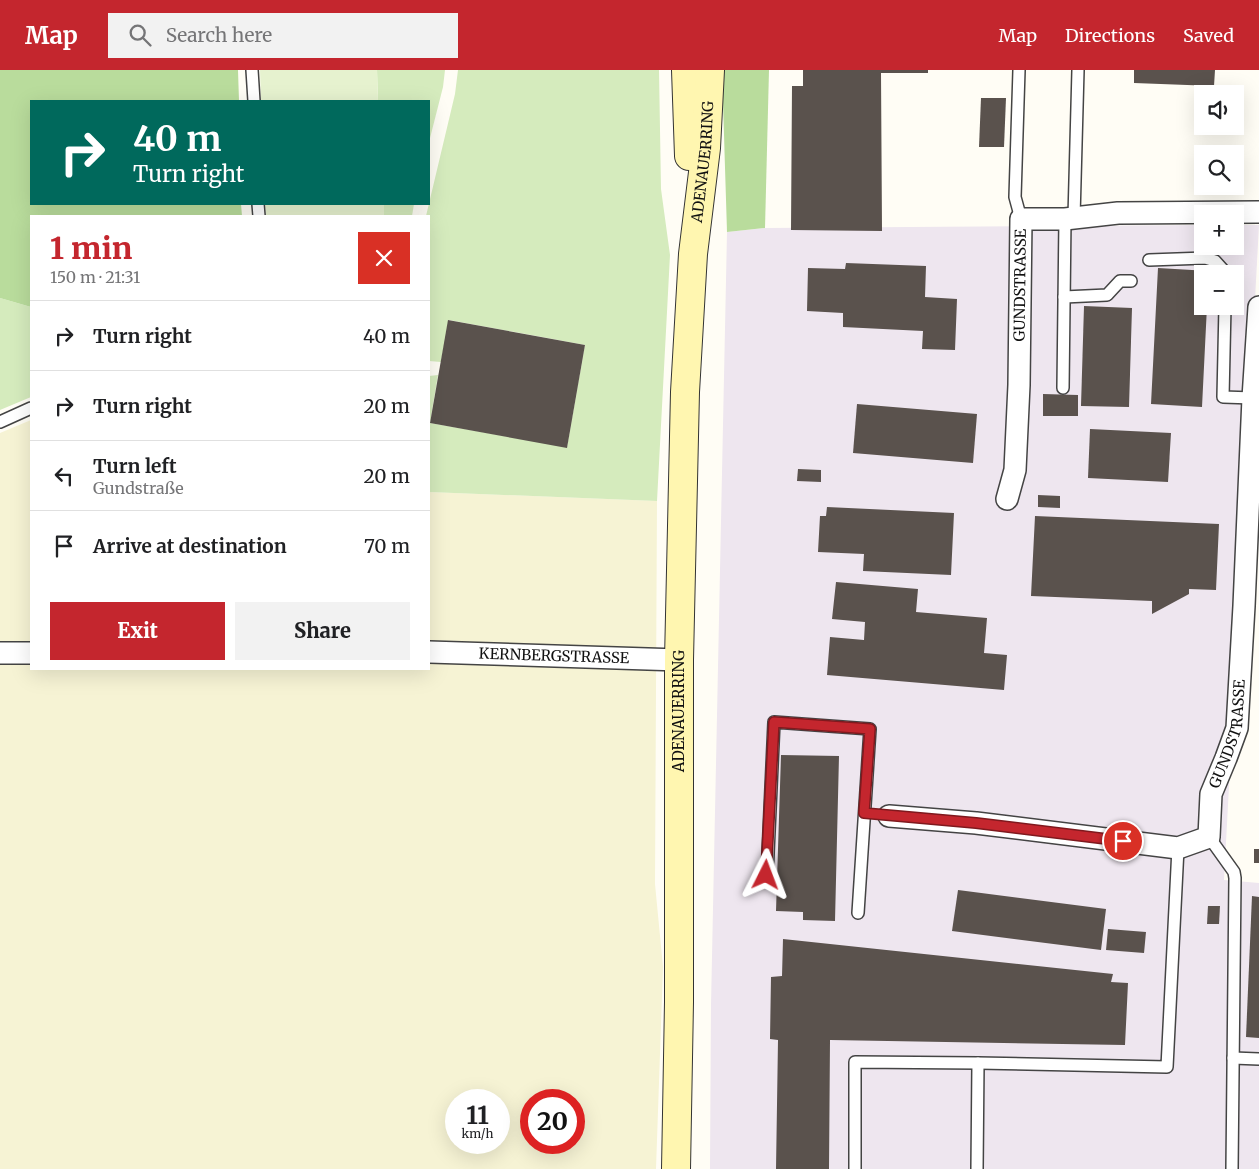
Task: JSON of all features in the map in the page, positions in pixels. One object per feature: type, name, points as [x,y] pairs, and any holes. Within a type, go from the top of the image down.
[{"type":"main road","name":"ADENAUERRING","points":[[686,70],[693,254]]},
{"type":"main road","name":"ADENAUERRING","points":[[676,1169],[679,1002],[679,660],[685,392],[693,254],[706,148],[710,70]]},
{"type":"street","name":"GUNDSTRASSE","points":[[1007,499],[1015,470],[1019,385],[1021,219],[1069,218],[1118,213],[1259,212]]},
{"type":"street","name":"GUNDSTRASSE","points":[[1209,837],[1210,794],[1237,728],[1259,307]]},
{"type":"street","name":"KERNBERGSTRASSE","points":[[430,652],[679,660]]},
{"type":"street","points":[[0,653],[30,653]]},
{"type":"street","points":[[877,814],[976,823],[1178,848],[1209,837]]},
{"type":"lane","points":[[252,70],[254,100]]},
{"type":"lane","points":[[1019,70],[1015,197],[1021,219]]},
{"type":"lane","points":[[1063,388],[1064,297],[1078,70]]},
{"type":"lane","points":[[1149,260],[1205,258],[1215,261],[1219,265]]},
{"type":"lane","points":[[1064,297],[1108,295],[1120,281],[1131,281]]},
{"type":"lane","points":[[1225,315],[1222,397],[1253,398]]},
{"type":"lane","points":[[0,422],[30,408]]},
{"type":"lane","points":[[766,875],[774,722],[870,729],[877,814],[858,913]]},
{"type":"lane","points":[[1209,837],[1234,872],[1236,878],[1232,1169]]},
{"type":"lane","points":[[855,1169],[855,1062],[1168,1067],[1178,848]]},
{"type":"lane","points":[[1233,1058],[1259,1059]]},
{"type":"lane","points":[[978,1063],[978,1169]]},
{"type":"shaded area","points":[[1194,225],[1194,255],[1244,255],[1244,225],[1259,225],[1224,880],[1259,883],[1259,1169],[710,1169],[711,1005],[727,232],[765,228]]},
{"type":"shaded area","points":[[30,420],[30,670],[430,670],[430,492],[657,501],[655,884],[663,967],[656,1169],[0,1169],[0,433]]},
{"type":"green space","points":[[0,70],[238,70],[239,100],[30,100],[30,205],[241,205],[242,215],[30,215],[30,307],[0,298]]},
{"type":"green space","points":[[260,70],[377,70],[378,100],[261,100]]},
{"type":"green space","points":[[377,70],[445,70],[443,87],[430,138],[430,100],[378,100]]},
{"type":"green space","points":[[458,70],[659,70],[661,189],[670,255],[657,501],[430,492],[430,423],[567,447],[585,345],[449,320],[441,362],[430,361],[430,215],[426,215],[455,94]]},
{"type":"green space","points":[[722,70],[769,70],[765,228],[727,232]]},
{"type":"green space","points":[[265,205],[384,205],[384,215],[266,215]]},
{"type":"green space","points":[[384,205],[414,205],[412,215],[384,215]]},
{"type":"green space","points":[[0,298],[30,307],[30,397],[0,410]]},
{"type":"green space","points":[[438,375],[430,423],[430,376]]},
{"type":"building","points":[[803,70],[928,70],[928,73],[881,73],[882,231],[791,230],[792,86],[803,86]]},
{"type":"building","points":[[1134,70],[1215,70],[1214,85],[1134,83]]},
{"type":"building","points":[[981,98],[1006,98],[1004,147],[979,147]]},
{"type":"building","points":[[846,263],[926,266],[925,297],[957,299],[955,350],[922,349],[923,331],[843,327],[843,313],[807,311],[808,268],[845,269]]},
{"type":"building","points":[[1158,268],[1194,270],[1194,315],[1207,315],[1202,407],[1151,404]]},
{"type":"building","points":[[1084,306],[1132,308],[1129,407],[1081,406]]},
{"type":"building","points":[[448,320],[585,345],[567,448],[430,423]]},
{"type":"building","points":[[1043,394],[1078,395],[1078,416],[1043,416]]},
{"type":"building","points":[[857,404],[977,414],[973,463],[853,453]]},
{"type":"building","points":[[1090,429],[1171,433],[1168,482],[1088,478]]},
{"type":"building","points":[[798,469],[821,470],[821,482],[797,481]]},
{"type":"building","points":[[1038,495],[1060,496],[1060,508],[1038,507]]},
{"type":"building","points":[[827,507],[954,513],[951,575],[863,571],[864,554],[818,552],[820,516],[826,516]]},
{"type":"building","points":[[1035,516],[1219,524],[1216,590],[1189,589],[1189,594],[1152,614],[1152,601],[1031,596]]},
{"type":"building","points":[[836,582],[918,589],[916,612],[987,618],[984,653],[1007,655],[1004,690],[827,675],[830,637],[864,640],[865,622],[832,619]]},
{"type":"building","points":[[781,755],[839,756],[835,921],[803,920],[803,912],[776,911]]},
{"type":"building","points":[[1254,849],[1259,849],[1259,863],[1254,863]]},
{"type":"building","points":[[958,890],[1106,909],[1101,950],[952,931]]},
{"type":"building","points":[[1252,896],[1259,897],[1259,1038],[1246,1037]]},
{"type":"building","points":[[1208,906],[1220,906],[1219,924],[1207,924]]},
{"type":"building","points":[[1108,929],[1146,932],[1144,953],[1106,950]]},
{"type":"building","points":[[783,939],[1113,974],[1111,982],[1128,983],[1125,1045],[830,1040],[829,1169],[776,1169],[778,1040],[770,1039],[771,977],[782,976]]},
{"type":"route","points":[[766,875],[774,722],[870,729],[864,813],[976,823],[1123,841]]}]
